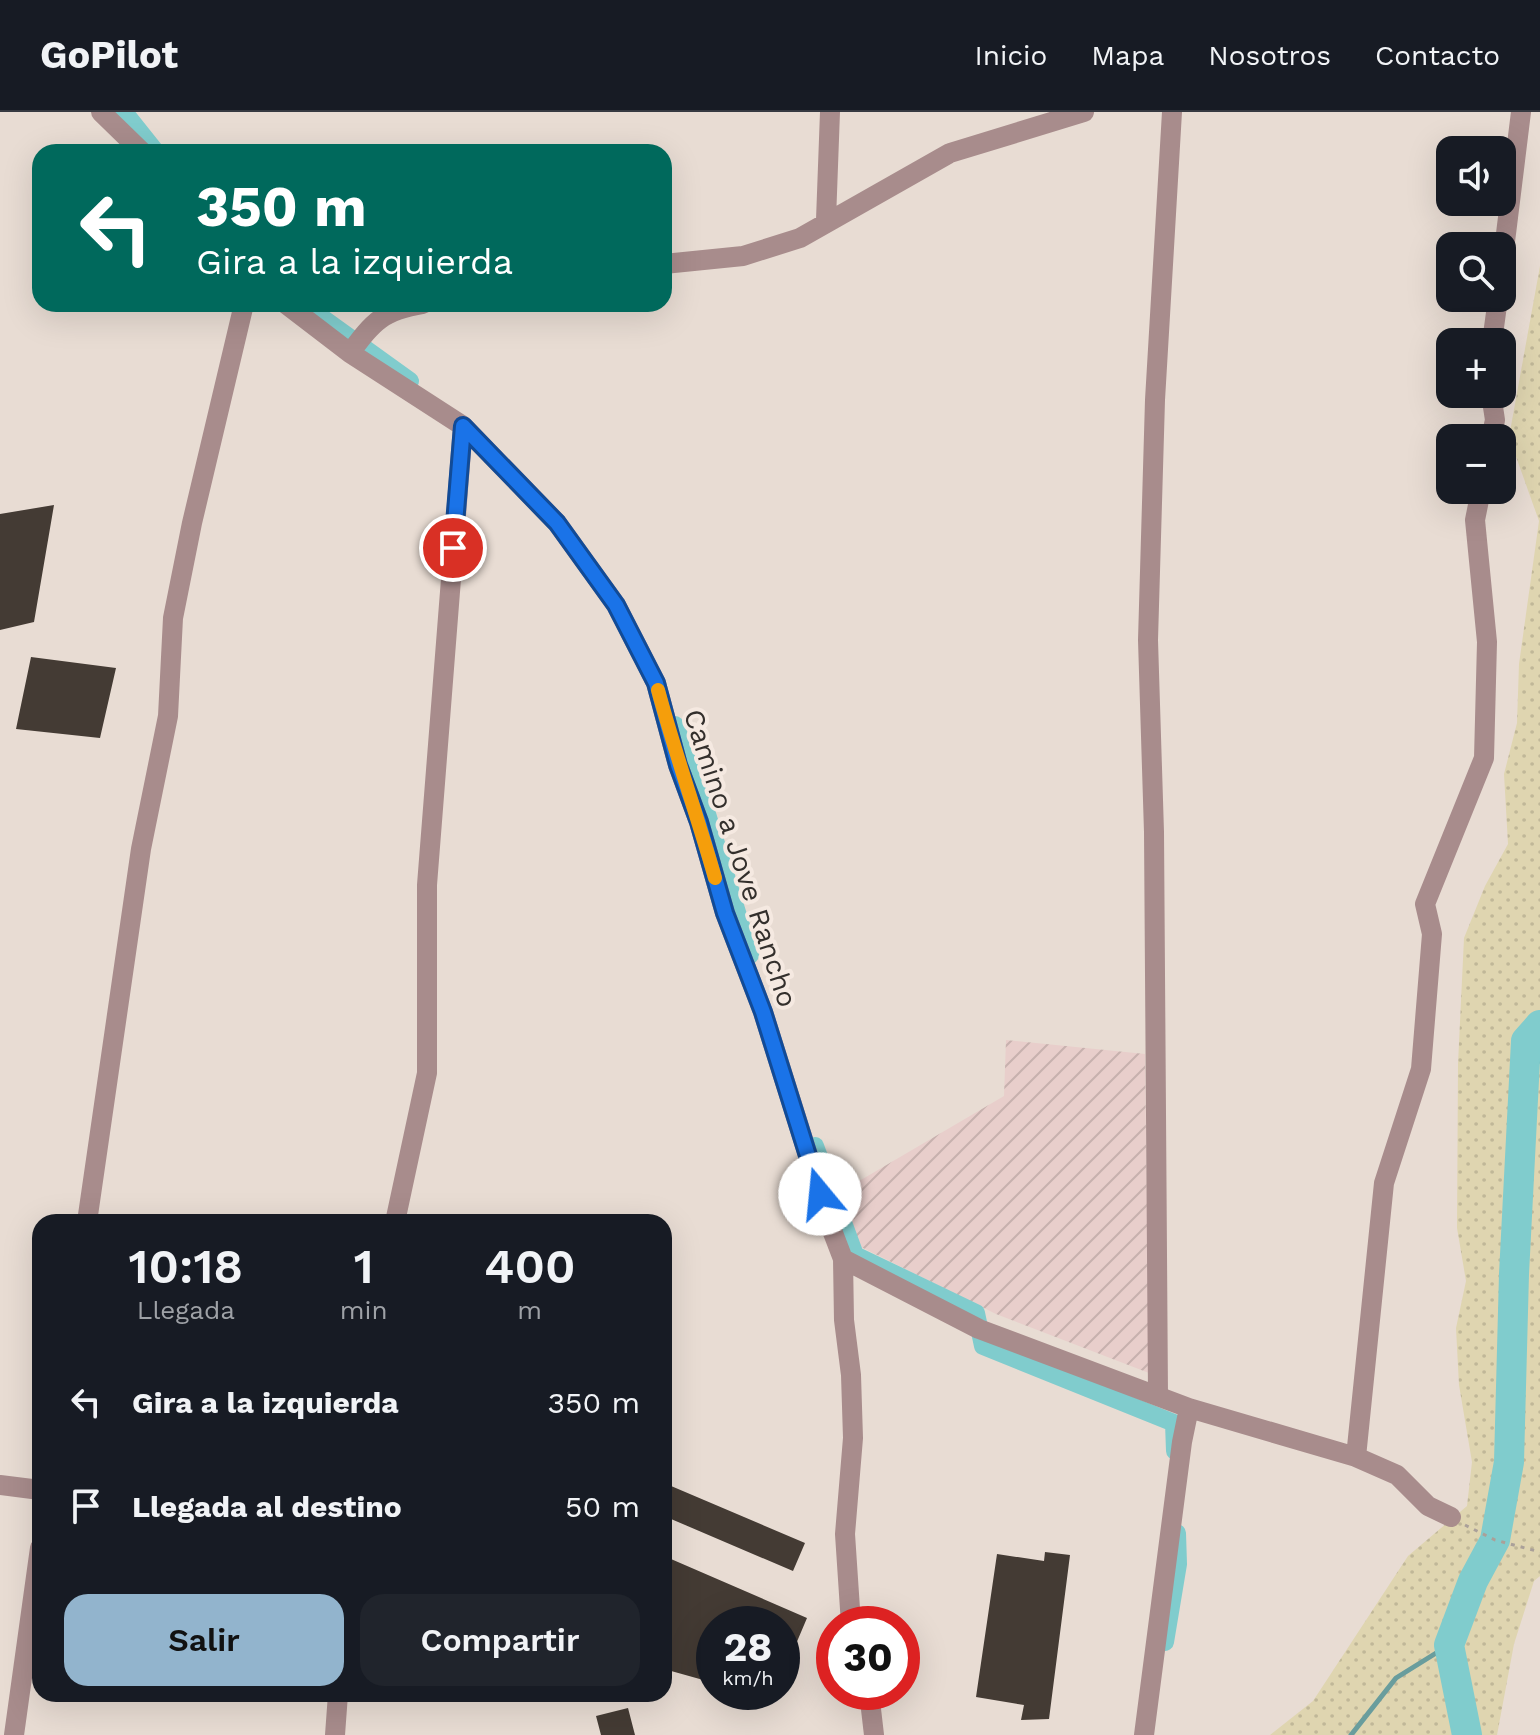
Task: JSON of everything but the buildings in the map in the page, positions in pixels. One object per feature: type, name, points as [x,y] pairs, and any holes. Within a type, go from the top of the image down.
[{"type":"street","points":[[101,112],[134,144]]},
{"type":"street","points":[[826,220],[830,112]]},
{"type":"street","points":[[672,263],[743,256],[800,238],[826,220],[950,153],[1084,112]]},
{"type":"street","points":[[1158,1395],[1154,832],[1148,640],[1155,400],[1172,112]]},
{"type":"street","points":[[1506,232],[1521,112]]},
{"type":"street","points":[[88,1214],[141,849],[168,716],[173,618],[242,312]]},
{"type":"street","name":"Camino a Jove Rancho","points":[[296,312],[350,353],[463,426],[557,523],[616,605],[656,683],[678,765],[699,822],[725,913],[763,1012],[843,1259],[844,1320],[851,1375],[853,1438],[845,1534],[850,1606]]},
{"type":"street","points":[[350,353],[373,322],[392,312]]},
{"type":"street","points":[[397,1214],[427,1073],[427,885],[463,426]]},
{"type":"street","points":[[1356,1457],[1384,1183],[1421,1069],[1432,934],[1425,904],[1484,758],[1487,642],[1475,520],[1478,504]]},
{"type":"street","points":[[843,1259],[979,1329],[1189,1408],[1356,1457],[1397,1475],[1428,1506],[1451,1517]]},
{"type":"street","points":[[1144,1735],[1189,1408]]},
{"type":"street","points":[[0,1485],[32,1489]]},
{"type":"street","points":[[14,1735],[32,1606]]},
{"type":"street","points":[[335,1735],[337,1702]]},
{"type":"street","points":[[871,1710],[874,1735]]},
{"type":"path","points":[[1451,1517],[1495,1540],[1540,1552]]},
{"type":"shaded area","points":[[1006,1040],[1145,1054],[1149,1373],[996,1314],[859,1246],[837,1194],[1004,1096]]},
{"type":"sand","points":[[1540,266],[1540,1576],[1534,1581],[1514,1644],[1497,1735],[1270,1735],[1313,1701],[1408,1556],[1467,1506],[1472,1462],[1459,1385],[1456,1328],[1466,1281],[1457,1228],[1458,1064],[1464,938],[1485,886],[1508,844],[1504,774],[1517,723],[1519,664],[1539,521],[1516,457],[1516,424],[1511,424]]},
{"type":"waterway","points":[[124,112],[150,144]]},
{"type":"waterway","points":[[314,312],[410,381]]},
{"type":"waterway","points":[[675,725],[696,778],[750,955]]},
{"type":"waterway","points":[[1467,1735],[1449,1645],[1473,1581],[1495,1540],[1509,1462],[1514,1274],[1526,1041],[1540,1025]]},
{"type":"waterway","points":[[1526,1041],[1540,1061]]},
{"type":"waterway","points":[[815,1146],[855,1255],[976,1313],[983,1346],[1174,1423],[1175,1451]]},
{"type":"waterway","points":[[1165,1642],[1178,1564],[1177,1533]]},
{"type":"waterway","points":[[1351,1735],[1396,1678],[1449,1645]]},
{"type":"slow traffic","points":[[658,690],[678,765],[715,878]]},
{"type":"route","points":[[453,548],[463,426],[557,523],[616,605],[656,683],[678,765],[699,822],[725,913],[763,1012],[820,1194]]}]
